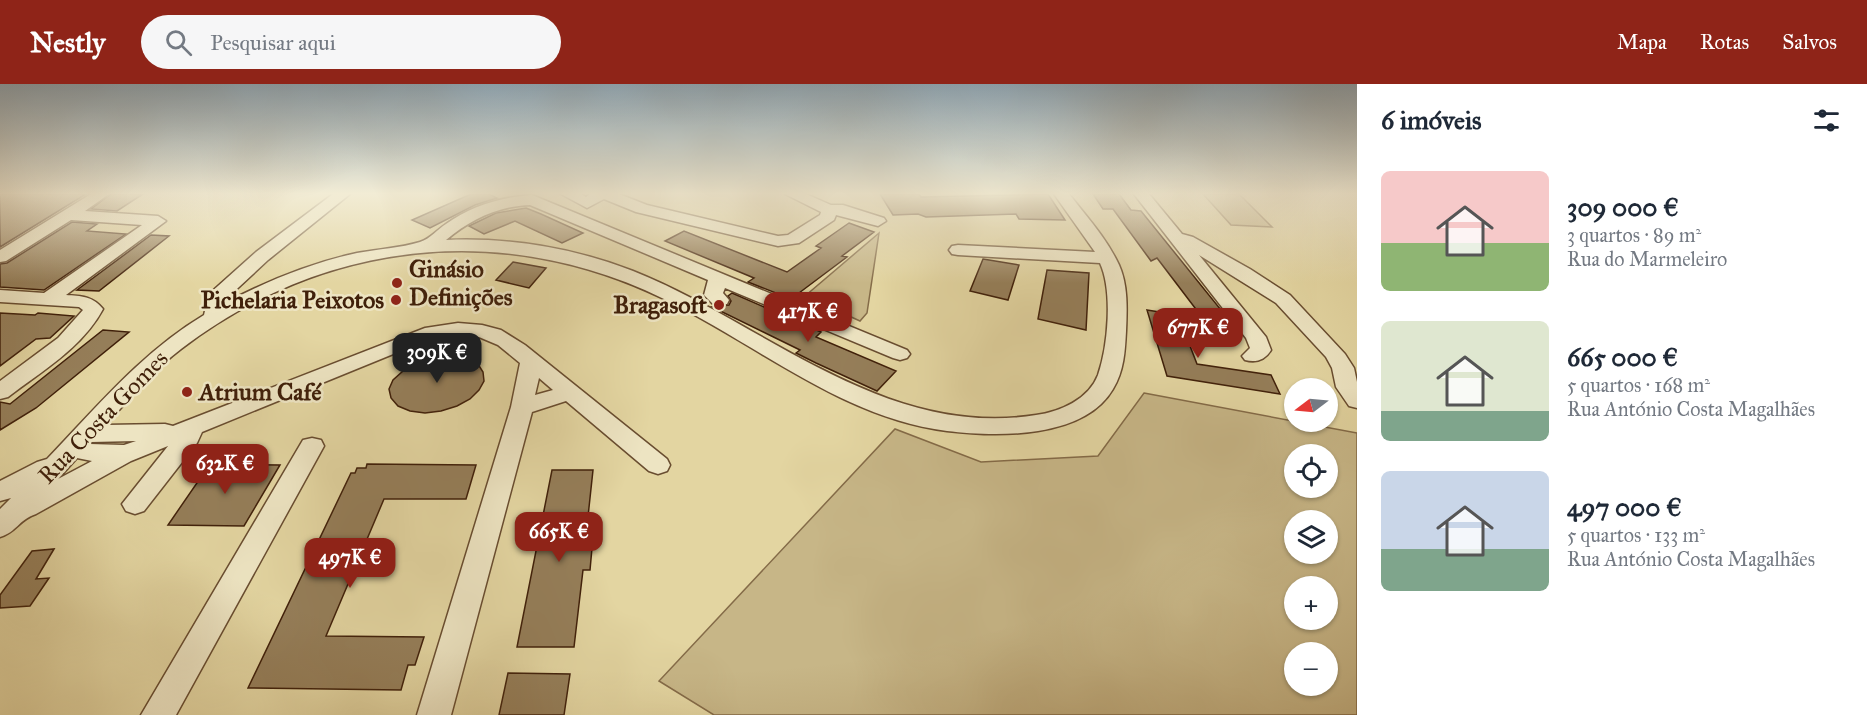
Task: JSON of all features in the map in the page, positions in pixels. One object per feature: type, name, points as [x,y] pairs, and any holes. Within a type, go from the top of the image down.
[{"type":"street","points":[[0,257],[54,223]]},
{"type":"street","points":[[48,299],[155,223]]},
{"type":"street","points":[[214,316],[216,298],[262,256],[305,223]]},
{"type":"street","points":[[140,376],[171,367],[213,331],[272,299],[331,277],[400,259],[427,247],[457,223]]},
{"type":"street","points":[[588,223],[900,354]]},
{"type":"street","points":[[703,223],[778,241],[793,239],[818,223]]},
{"type":"street","points":[[427,247],[466,244],[512,247],[590,263],[628,276],[675,298],[739,331],[832,386],[871,403],[942,424],[1035,425],[1090,404],[1105,387],[1112,372],[1115,348],[1116,286],[1112,268],[1081,223]]},
{"type":"street","points":[[1164,223],[1256,337],[1261,351],[1252,356]]},
{"type":"street","points":[[1176,238],[1187,241],[1283,299],[1350,368],[1347,387],[1357,401]]},
{"type":"street","name":"Rua Costa Gomes","points":[[2,523],[140,376],[170,348],[214,316],[256,295],[323,269],[364,257],[427,247]]},
{"type":"street","points":[[958,250],[1106,258]]},
{"type":"street","points":[[717,277],[718,285],[713,295],[720,300]]},
{"type":"street","points":[[0,296],[84,302],[93,309],[88,321],[52,353],[0,392]]},
{"type":"street","points":[[2,523],[126,454],[425,334],[450,330],[476,329],[508,340],[658,465]]},
{"type":"street","points":[[434,715],[522,406],[531,361]]},
{"type":"street","points":[[522,406],[570,392]]},
{"type":"street","points":[[0,492],[73,447],[185,429]]},
{"type":"street","points":[[135,504],[189,436],[185,429]]},
{"type":"street","points":[[73,447],[98,454],[126,454]]},
{"type":"street","points":[[158,715],[312,447]]},
{"type":"shaded area","points":[[1230,223],[1268,223],[1272,227]]},
{"type":"shaded area","points":[[879,233],[867,313],[860,321],[805,296]]},
{"type":"shaded area","points":[[1144,393],[1284,419],[1284,432],[1338,432],[1338,429],[1357,433],[1357,715],[714,715],[659,681],[895,429],[981,462],[1098,456]]},
{"type":"building","points":[[0,223],[38,223],[0,247]]},
{"type":"building","points":[[70,223],[97,224],[87,231],[126,234],[44,290],[0,287],[0,264],[7,263]]},
{"type":"building","points":[[420,223],[439,223],[430,228]]},
{"type":"building","points":[[474,223],[509,223],[484,234],[469,226]]},
{"type":"building","points":[[520,223],[562,223],[583,233],[562,243]]},
{"type":"building","points":[[848,223],[874,232],[842,256],[847,257],[791,299],[748,282],[754,278],[665,241],[684,231],[787,272],[821,248],[816,246]]},
{"type":"building","points":[[1124,223],[1151,223],[1238,331],[1211,329],[1157,258],[1151,261]]},
{"type":"building","points":[[151,235],[169,236],[99,291],[77,290]]},
{"type":"building","points":[[983,259],[1019,265],[1008,300],[970,291]]},
{"type":"building","points":[[513,262],[546,268],[529,288],[496,280]]},
{"type":"building","points":[[1047,270],[1089,273],[1086,330],[1038,319]]},
{"type":"building","points":[[732,293],[821,332],[816,337],[896,371],[877,391],[816,363],[796,353],[800,350],[712,307],[729,305],[731,301],[728,296]]},
{"type":"building","points":[[1147,310],[1178,315],[1197,364],[1271,375],[1280,394],[1167,376]]},
{"type":"building","points":[[0,313],[74,316],[50,338],[36,339],[0,366]]},
{"type":"building","points":[[103,330],[129,332],[36,408],[0,430],[0,402],[10,404]]},
{"type":"building","points":[[441,355],[468,358],[478,364],[483,372],[484,381],[479,390],[470,399],[441,411],[425,413],[410,411],[398,406],[391,398],[389,389],[393,380],[412,363]]},
{"type":"building","points":[[210,464],[280,465],[244,526],[168,525]]},
{"type":"building","points":[[367,464],[476,465],[466,499],[384,499],[326,636],[424,637],[415,665],[408,665],[401,690],[248,688],[351,473],[355,473],[357,468],[366,468]]},
{"type":"building","points":[[552,470],[593,470],[587,526],[594,526],[590,570],[583,570],[574,647],[517,647]]},
{"type":"building","points":[[54,549],[36,579],[49,578],[30,606],[0,608],[0,595],[32,551]]},
{"type":"building","points":[[508,673],[570,674],[564,715],[499,715]]},
{"type":"place","name":"Ginásio Definições","points":[[397,283]]},
{"type":"place","name":"Pichelaria Peixotos","points":[[396,300]]},
{"type":"place","name":"Bragasoft","points":[[719,305]]},
{"type":"place","name":"Atrium Café","points":[[187,392]]}]
